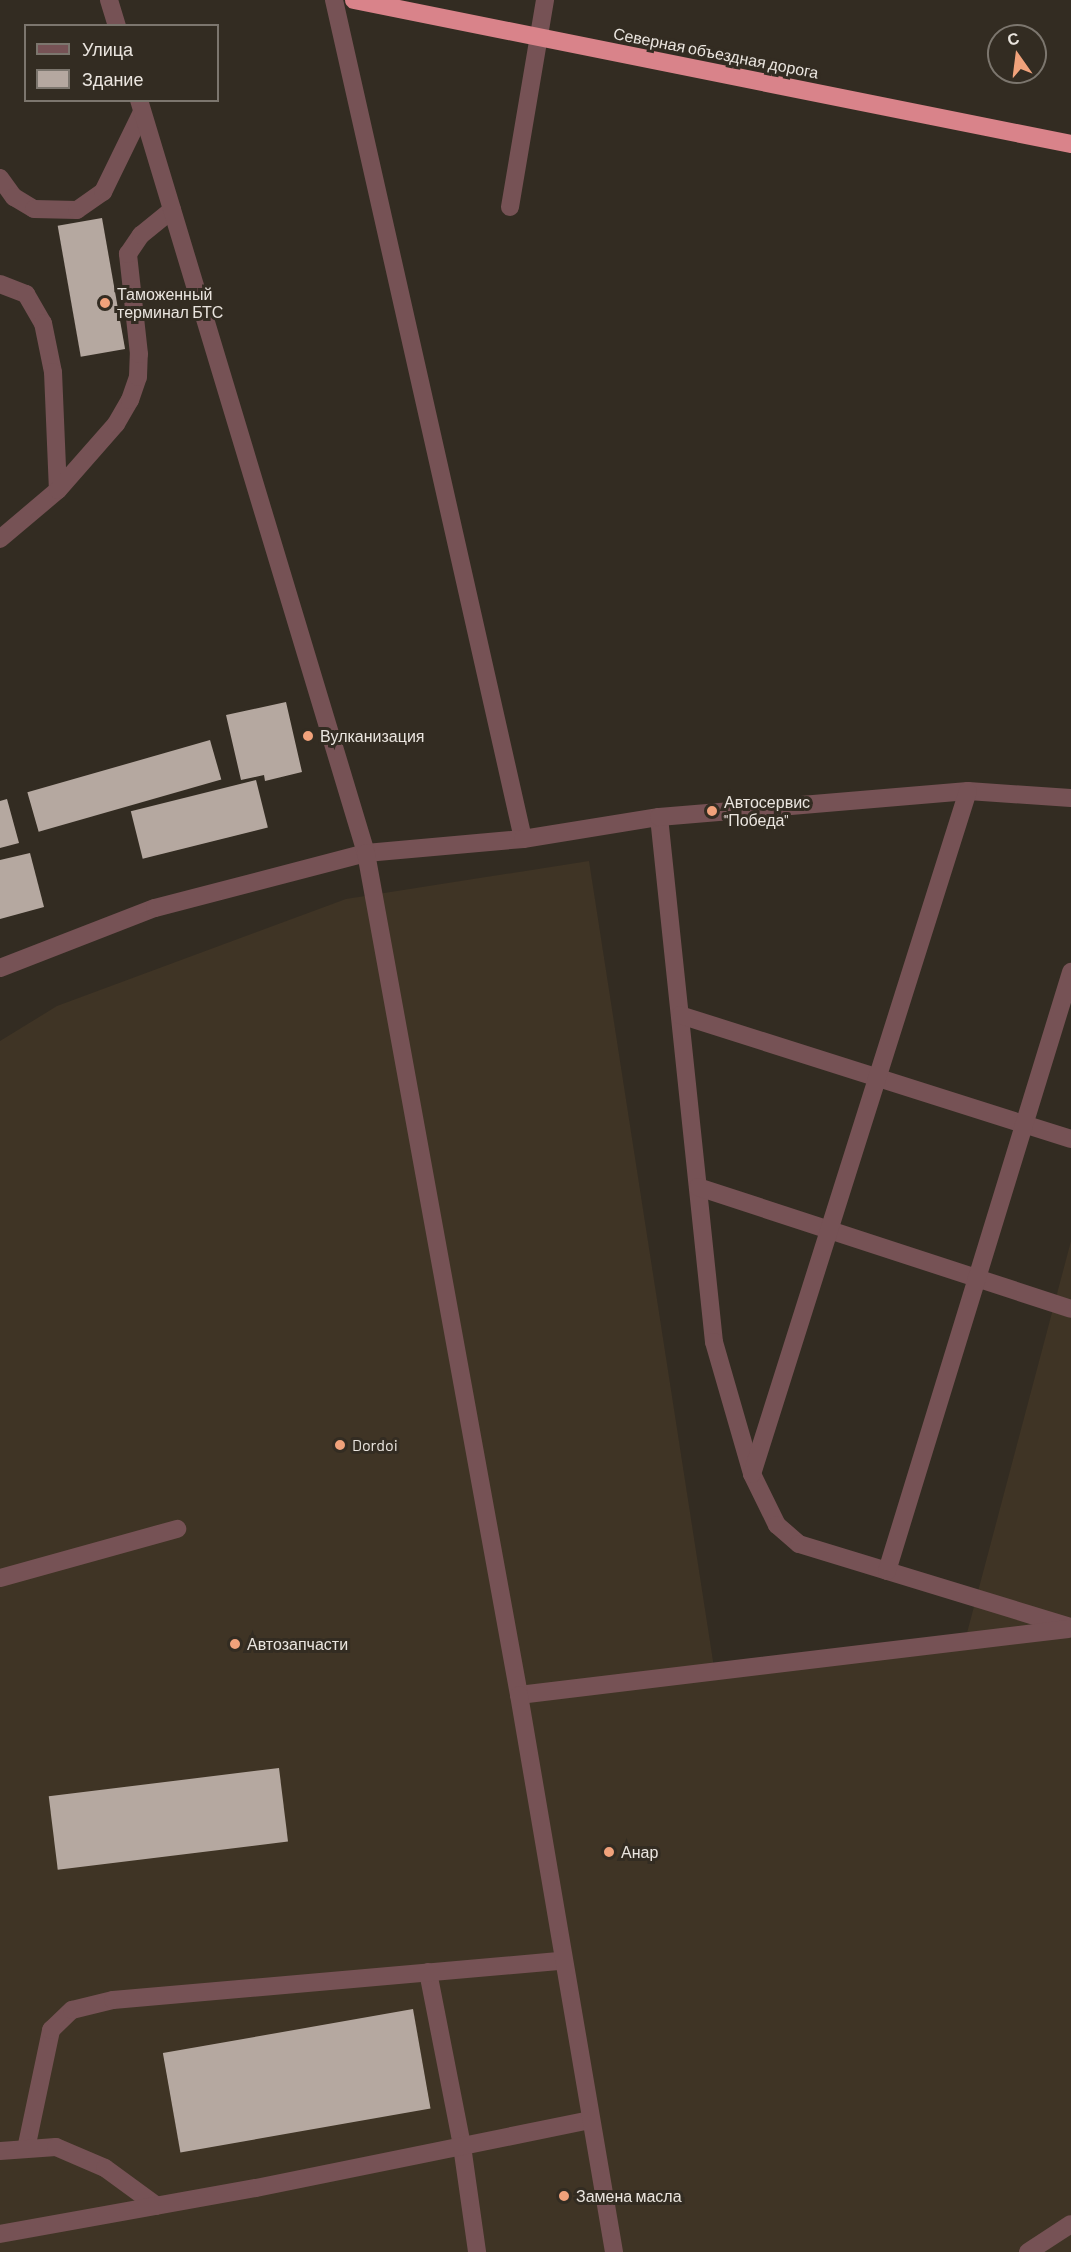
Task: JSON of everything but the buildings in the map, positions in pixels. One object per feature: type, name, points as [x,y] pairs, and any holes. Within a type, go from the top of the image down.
[{"type":"highway","name":"Северная объездная дорога","points":[[354,0],[1071,144]]},
{"type":"street","points":[[109,0],[116,24]]},
{"type":"street","points":[[334,0],[523,839]]},
{"type":"street","points":[[510,207],[545,0]]},
{"type":"street","points":[[0,178],[14,197],[34,209],[77,210],[103,192],[140,106]]},
{"type":"street","points":[[140,106],[366,853],[519,1695],[561,1961],[614,2252]]},
{"type":"street","points":[[0,539],[58,489],[116,424],[130,400],[138,376],[139,354],[128,254],[141,235],[172,210]]},
{"type":"street","points":[[0,284],[26,294],[44,323],[53,372],[58,489]]},
{"type":"street","points":[[0,968],[155,908],[366,853],[523,839],[659,817],[968,791],[1071,798]]},
{"type":"street","points":[[752,1474],[968,791]]},
{"type":"street","points":[[659,817],[714,1342],[752,1474],[777,1525],[799,1544],[1071,1628]]},
{"type":"street","points":[[887,1571],[1071,972]]},
{"type":"street","points":[[680,1015],[1071,1139]]},
{"type":"street","points":[[698,1187],[830,1228],[976,1279],[1071,1309]]},
{"type":"street","points":[[0,1578],[177,1529]]},
{"type":"street","points":[[519,1695],[1071,1628]]},
{"type":"street","points":[[26,2149],[51,2030],[72,2010],[113,2000],[561,1961]]},
{"type":"street","points":[[428,1972],[462,2146],[477,2252]]},
{"type":"street","points":[[0,2234],[157,2206],[590,2120]]},
{"type":"street","points":[[0,2151],[56,2147],[105,2168],[157,2206]]},
{"type":"street","points":[[1028,2252],[1071,2224]]},
{"type":"shaded area","name":"Dordoi","points":[[589,861],[715,1674],[963,1648],[1071,1241],[1071,2252],[0,2252],[0,1041],[57,1006],[346,899]]},
{"type":"place","name":"Таможенный терминал БТС","points":[[105,303]]},
{"type":"place","name":"Вулканизация","points":[[308,736]]},
{"type":"place","name":"Автосервис \"Победа\"","points":[[712,811]]},
{"type":"place","name":"Dordoi","points":[[340,1445]]},
{"type":"place","name":"Автозапчасти","points":[[235,1644]]},
{"type":"place","name":"Анар","points":[[609,1852]]},
{"type":"place","name":"Замена масла","points":[[564,2196]]}]
